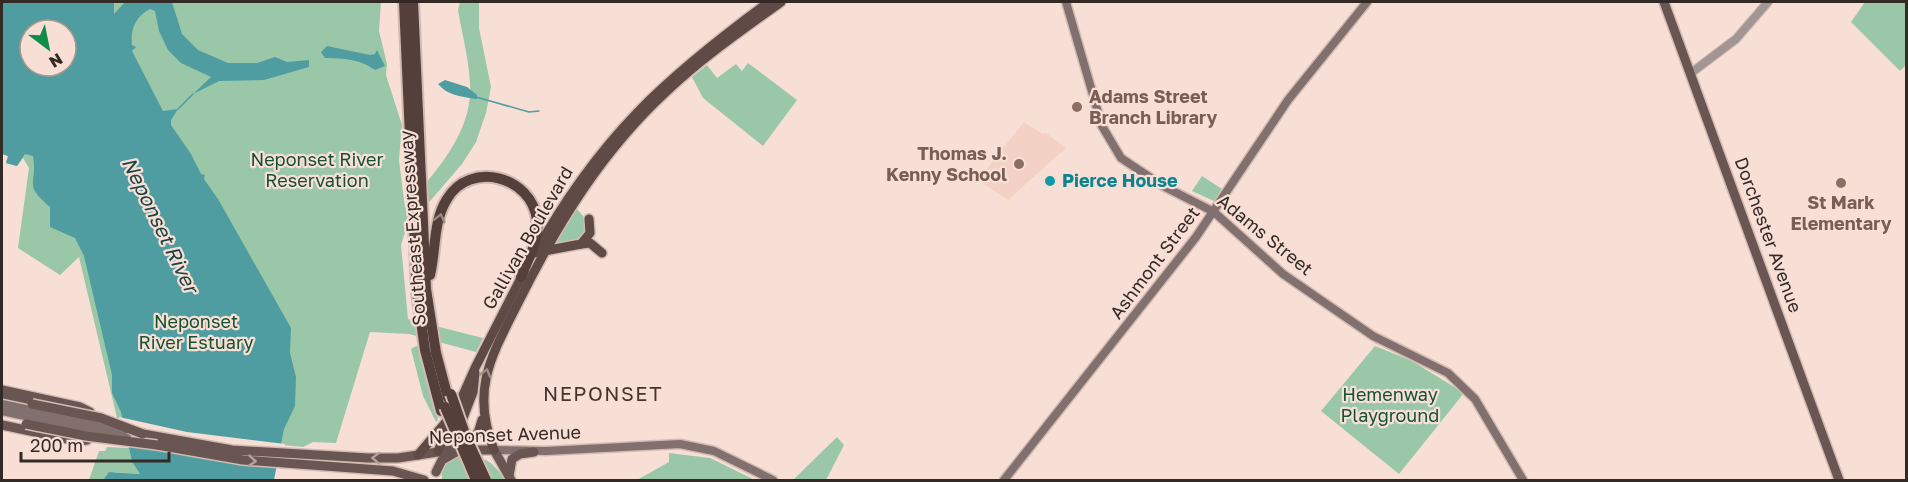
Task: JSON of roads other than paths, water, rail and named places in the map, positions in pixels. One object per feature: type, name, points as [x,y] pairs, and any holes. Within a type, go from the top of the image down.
[{"type":"highway","name":"Southeast Expressway","points":[[406,2],[416,276],[433,352],[471,480]]},
{"type":"highway","name":"Southeast Expressway","points":[[415,2],[430,275],[428,322]]},
{"type":"highway","points":[[415,2],[428,322]]},
{"type":"highway","name":"Gallivan Boulevard","points":[[438,452],[449,403],[475,368],[521,277],[564,202],[608,143],[645,102],[769,2]]},
{"type":"highway","name":"Gallivan Boulevard","points":[[494,450],[483,412],[483,386],[490,360],[544,251],[571,204],[611,150],[660,97],[705,54],[781,2]]},
{"type":"highway","points":[[430,275],[439,218],[447,198],[464,182],[488,176],[516,185],[528,197],[536,212],[537,235],[521,277]]},
{"type":"highway","points":[[581,244],[590,233],[589,219]]},
{"type":"highway","points":[[544,251],[592,244],[603,254]]},
{"type":"highway","name":"Southeast Expressway","points":[[433,352],[449,403],[486,480]]},
{"type":"highway","points":[[475,368],[473,392],[459,428],[464,438],[470,439],[478,433],[483,412]]},
{"type":"highway","points":[[418,455],[445,424],[449,403]]},
{"type":"highway","points":[[449,403],[476,480]]},
{"type":"highway","points":[[449,403],[482,480]]},
{"type":"main road","name":"Adams Street","points":[[1066,2],[1085,73],[1109,141],[1121,158],[1137,170],[1214,212],[1298,285],[1372,336],[1435,365],[1463,386],[1475,399],[1523,480]]},
{"type":"main road","name":"Ashmont Street","points":[[1004,480],[1214,212],[1288,100],[1366,2]]},
{"type":"main road","name":"Dorchester Avenue","points":[[1664,2],[1839,480]]},
{"type":"main road","points":[[2,390],[80,406],[90,412],[94,418],[92,435],[82,441],[2,419]]},
{"type":"main road","points":[[2,397],[101,418],[143,434]]},
{"type":"main road","points":[[2,404],[143,434],[195,448]]},
{"type":"main road","points":[[2,411],[157,445]]},
{"type":"main road","points":[[2,427],[27,427],[195,448]]},
{"type":"main road","name":"Neponset Avenue","points":[[333,461],[389,459],[470,450],[534,452],[680,444],[714,451],[773,480]]},
{"type":"main road","name":"Neponset Avenue","points":[[195,448],[250,451],[333,461],[393,471],[424,480]]},
{"type":"main road","points":[[436,476],[447,456],[470,450]]},
{"type":"main road","points":[[494,450],[510,479]]},
{"type":"main road","points":[[436,476],[438,452]]},
{"type":"main road","points":[[510,479],[512,459],[523,453],[534,452]]},
{"type":"street","points":[[1691,73],[1740,35],[1768,2]]},
{"type":"water","name":"Neponset River Estuary","points":[[2,2],[114,2],[114,14],[125,2],[172,2],[182,34],[198,50],[228,63],[257,63],[275,57],[287,62],[309,60],[309,67],[264,80],[219,81],[193,94],[211,77],[181,63],[168,50],[159,31],[155,11],[150,9],[141,15],[132,34],[132,45],[136,47],[132,51],[163,111],[178,109],[171,120],[171,125],[191,154],[201,174],[205,175],[204,179],[218,199],[291,328],[290,353],[296,377],[295,406],[284,429],[274,480],[103,480],[109,472],[140,474],[132,462],[121,412],[112,393],[112,375],[84,256],[75,238],[50,227],[50,207],[36,193],[33,184],[33,156],[25,154],[17,166],[6,163],[8,156],[2,154]]},
{"type":"water","points":[[327,46],[370,55],[375,54],[377,50],[385,66],[375,70],[357,61],[325,58],[321,52]]},
{"type":"water","points":[[445,80],[467,87],[477,95],[477,99],[446,91],[438,84]]},
{"type":"waterway","points":[[178,109],[193,94]]},
{"type":"waterway","points":[[476,97],[529,112],[539,111]]},
{"type":"place","name":"Adams Street Branch Library","points":[[1077,107]]},
{"type":"place","name":"Thomas J. Kenny School","points":[[1019,164]]},
{"type":"place","name":"Pierce House","points":[[1050,181]]},
{"type":"place","name":"St Mark Elementary","points":[[1841,183]]},
{"type":"district","name":"NEPONSET","points":[[603,394]]},
{"type":"park label","name":"Neponset River Reservation","points":[[317,170]]},
{"type":"park label","name":"Hemenway Playground","points":[[1390,405]]},
{"type":"water label","name":"Neponset River","points":[[160,225]]}]
